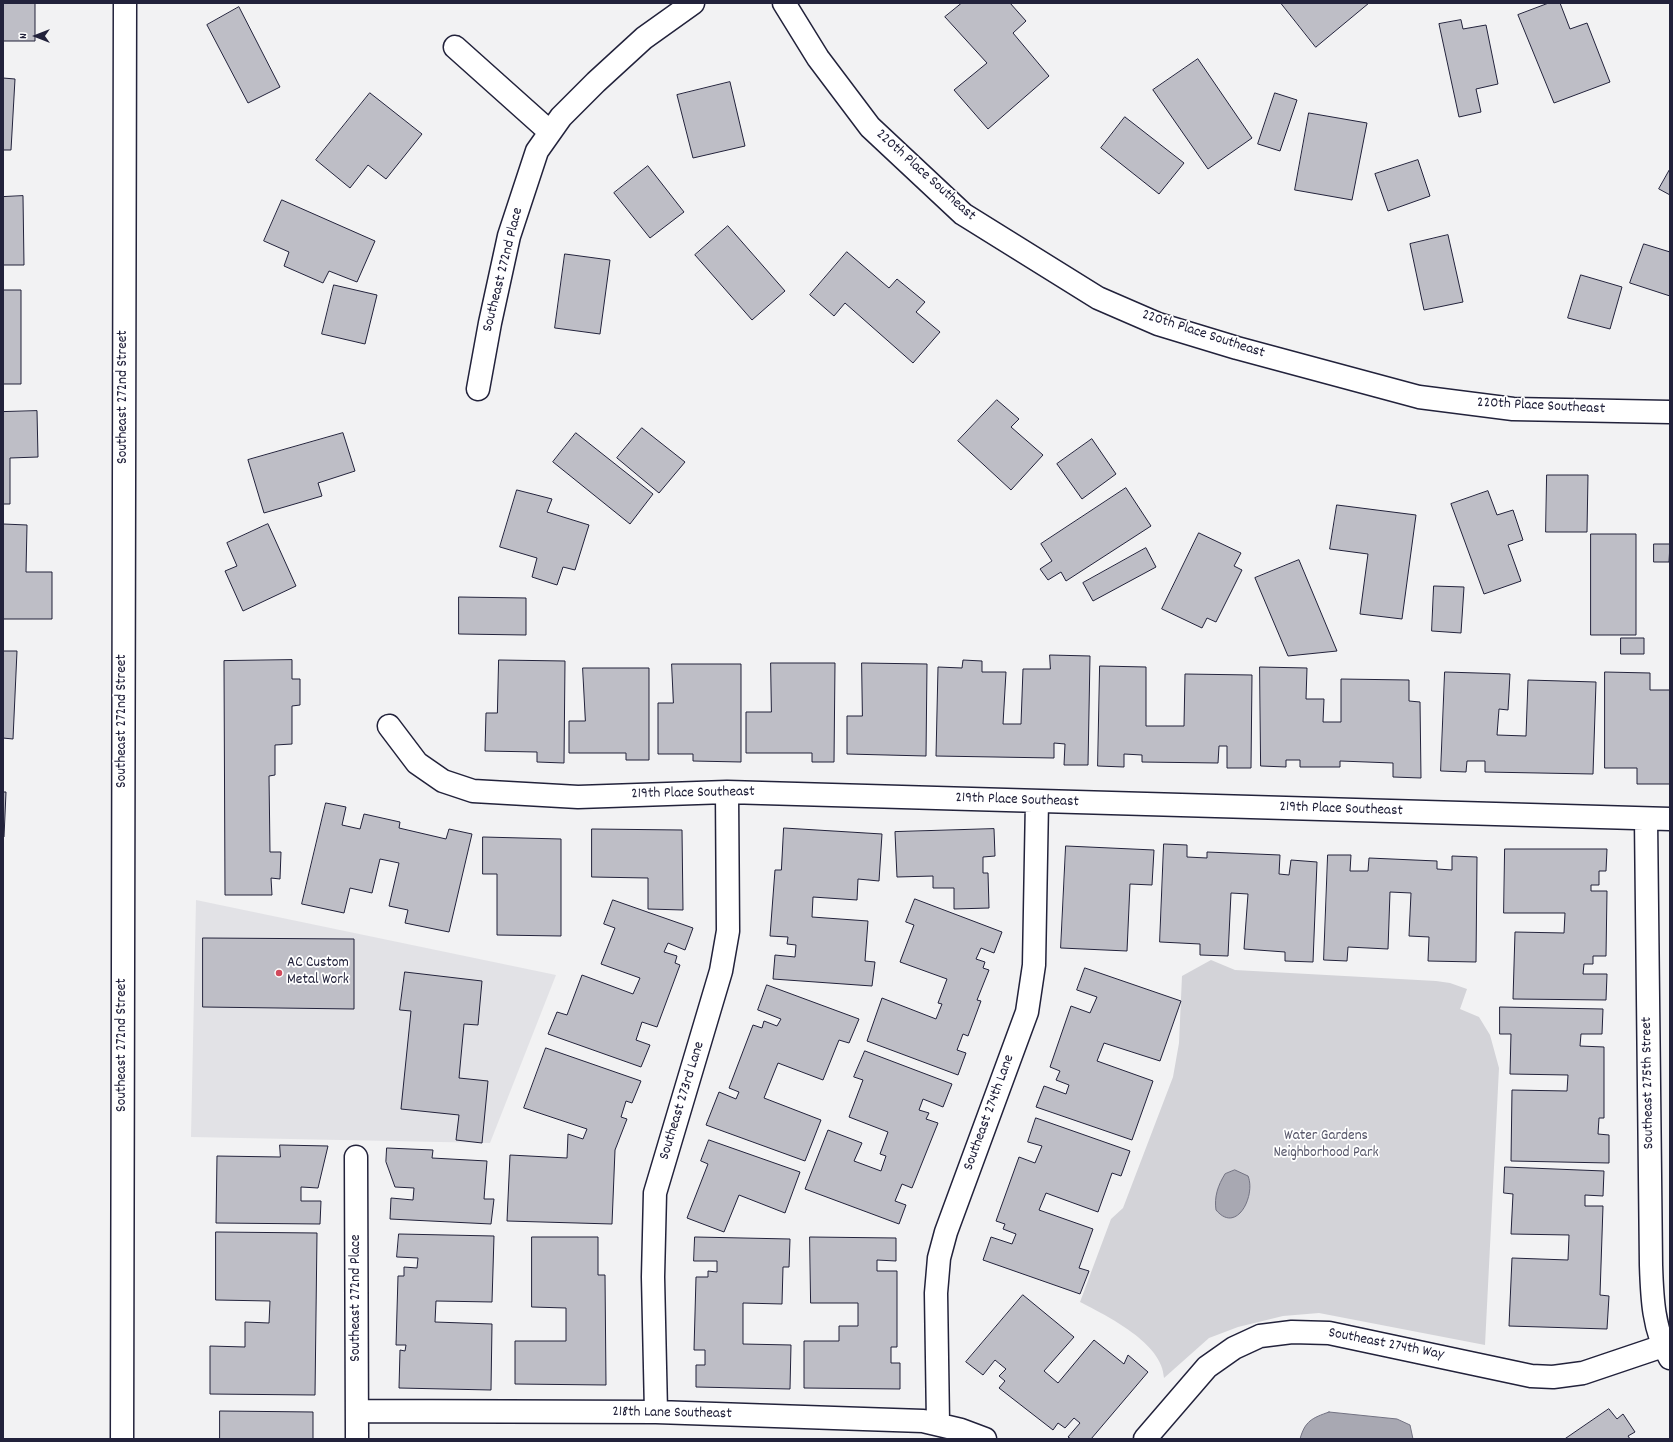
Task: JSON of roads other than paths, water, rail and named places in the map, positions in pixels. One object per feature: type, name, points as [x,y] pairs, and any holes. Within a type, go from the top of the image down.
[{"type":"street","name":"Southeast 272nd Street","points":[[122,1439],[125,3]]},
{"type":"street","name":"Southeast 272nd Place","points":[[478,389],[490,323],[509,236],[537,152],[561,117],[628,53],[644,38],[693,3]]},
{"type":"street","name":"220th Place Southeast","points":[[784,3],[818,58],[870,127],[963,214],[1098,298],[1166,326],[1237,348],[1419,397],[1513,409],[1670,412]]},
{"type":"street","points":[[455,47],[550,132]]},
{"type":"street","name":"219th Place Southeast","points":[[389,726],[417,763],[444,781],[473,791],[578,797],[727,792],[1670,819]]},
{"type":"street","name":"Southeast 273rd Lane","points":[[656,1412],[653,1277],[655,1193],[721,971],[728,931],[727,792]]},
{"type":"street","name":"Southeast 274th Lane","points":[[938,1423],[936,1293],[939,1258],[946,1232],[1027,1012],[1034,965],[1036,801]]},
{"type":"street","name":"Southeast 275th Street","points":[[1646,819],[1651,1264],[1653,1305],[1666,1352]]},
{"type":"street","name":"Southeast 272nd Place","points":[[356,1157],[357,1439]]},
{"type":"street","name":"Southeast 274th Way","points":[[1145,1439],[1207,1366],[1234,1348],[1260,1336],[1292,1332],[1329,1333],[1538,1377],[1552,1377],[1583,1373],[1666,1352]]},
{"type":"street","name":"218th Lane Southeast","points":[[357,1411],[656,1412],[923,1421],[938,1423],[985,1439]]},
{"type":"place","name":"AC Custom Metal Work","points":[[279,973]]},
{"type":"park label","name":"Water Gardens Neighborhood Park","points":[[1326,1146]]}]
